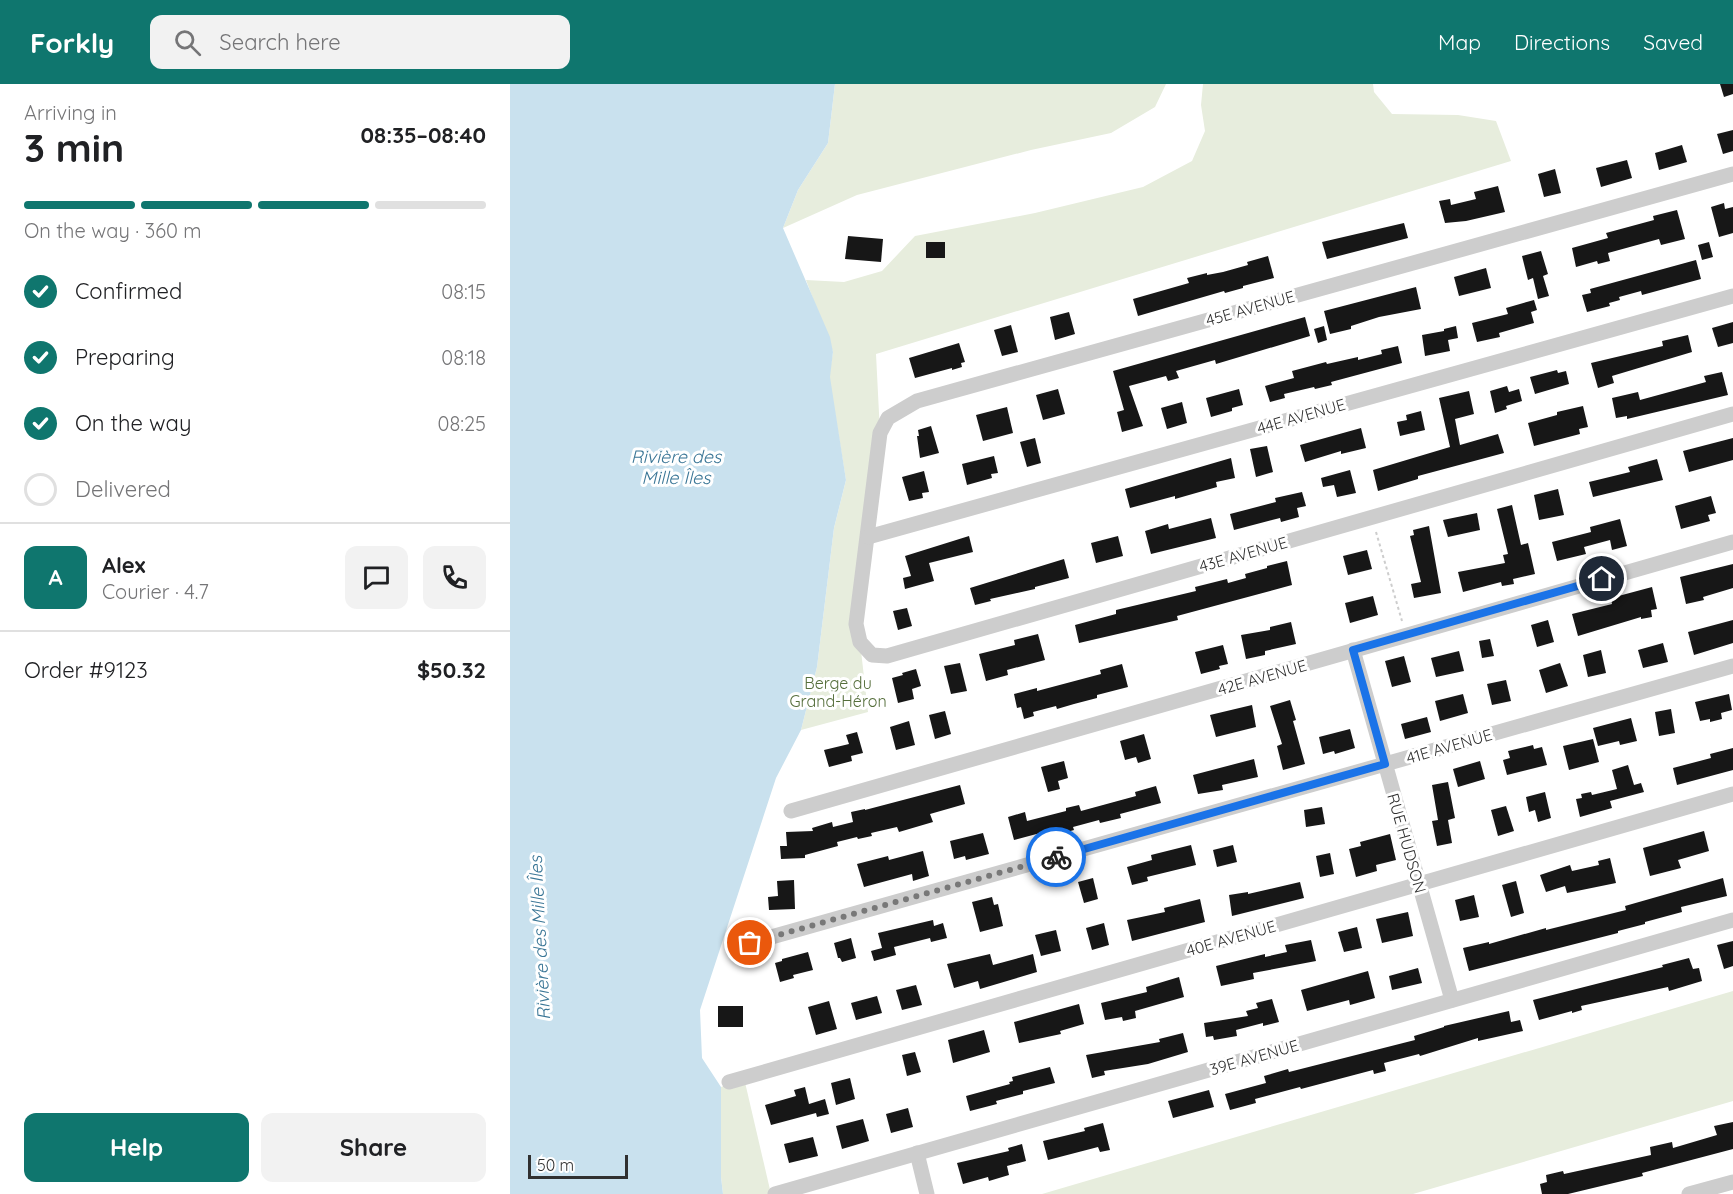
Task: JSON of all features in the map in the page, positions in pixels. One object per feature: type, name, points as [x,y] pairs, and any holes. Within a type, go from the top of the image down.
[{"type":"street","name":"45E AVENUE","points":[[868,537],[880,433],[888,418],[917,401],[1733,174]]},
{"type":"street","name":"44E AVENUE","points":[[868,537],[1733,296]]},
{"type":"street","name":"43E AVENUE","points":[[868,537],[856,624],[860,642],[866,649],[873,655],[887,656],[1733,414]]},
{"type":"street","name":"42E AVENUE","points":[[791,811],[1733,542]]},
{"type":"street","name":"RUE HUDSON","points":[[1353,650],[1452,1000]]},
{"type":"street","name":"41E AVENUE","points":[[750,943],[1733,666]]},
{"type":"street","name":"40E AVENUE","points":[[729,1082],[1733,794]]},
{"type":"street","name":"39E AVENUE","points":[[775,1194],[1733,920]]},
{"type":"street","points":[[917,1153],[927,1194]]},
{"type":"street","points":[[1689,1194],[1733,1182]]},
{"type":"path","points":[[1372,518],[1406,635]]},
{"type":"green space","points":[[835,84],[1166,84],[1155,107],[1111,133],[1031,150],[857,195],[783,228],[798,190],[828,143]]},
{"type":"green space","name":"Berge du Grand-Héron","points":[[1203,84],[1373,84],[1374,92],[1392,114],[1458,115],[1496,121],[1511,161],[876,354],[880,433],[860,642],[868,712],[801,730],[817,667],[834,528],[846,480],[829,377],[833,352],[806,280],[844,282],[882,271],[915,236],[1035,213],[1143,187],[1192,161],[1205,131],[1201,105]]},
{"type":"green space","points":[[1733,991],[1733,1101],[1413,1194],[1042,1194]]},
{"type":"green space","points":[[744,1078],[771,1194],[723,1194],[721,1087]]},
{"type":"water","name":"Rivière des Mille Îles","points":[[510,84],[835,84],[828,143],[798,190],[783,228],[830,337],[833,352],[830,377],[846,480],[834,528],[817,667],[801,730],[776,778],[700,1010],[702,1058],[721,1087],[723,1194],[510,1194]]},
{"type":"building","points":[[1720,84],[1733,84],[1733,94],[1724,97]]},
{"type":"building","points":[[1733,130],[1733,151],[1723,154],[1717,134]]},
{"type":"building","points":[[1682,145],[1687,162],[1659,170],[1655,153]]},
{"type":"building","points":[[1627,160],[1632,178],[1601,187],[1596,168]]},
{"type":"building","points":[[1555,169],[1561,193],[1544,197],[1538,174]]},
{"type":"building","points":[[1498,186],[1505,212],[1466,221],[1445,223],[1439,201],[1450,199],[1451,205],[1476,199],[1474,192]]},
{"type":"building","points":[[1724,203],[1725,209],[1733,207],[1733,233],[1719,237],[1711,207]]},
{"type":"building","points":[[1677,210],[1685,239],[1661,245],[1659,239],[1608,253],[1610,261],[1598,264],[1597,261],[1576,267],[1572,248],[1608,238],[1606,233],[1654,220],[1653,216]]},
{"type":"building","points":[[1404,223],[1408,238],[1327,259],[1322,242]]},
{"type":"building","points":[[848,236],[883,239],[881,262],[845,259]]},
{"type":"building","points":[[926,242],[945,242],[945,258],[926,258]]},
{"type":"building","points":[[1709,242],[1713,257],[1702,260],[1698,245]]},
{"type":"building","points":[[1541,251],[1548,274],[1543,276],[1549,296],[1538,299],[1533,278],[1528,280],[1522,256]]},
{"type":"building","points":[[1268,256],[1274,278],[1138,316],[1133,299],[1189,283],[1187,278],[1223,272]]},
{"type":"building","points":[[1696,260],[1701,279],[1642,295],[1641,291],[1619,297],[1620,300],[1609,303],[1610,306],[1587,312],[1582,295],[1591,293],[1590,289]]},
{"type":"building","points":[[1486,268],[1491,288],[1459,296],[1454,277]]},
{"type":"building","points":[[1416,287],[1421,309],[1379,317],[1351,326],[1351,329],[1330,334],[1324,311]]},
{"type":"building","points":[[1534,300],[1537,310],[1531,312],[1534,323],[1499,333],[1500,337],[1477,342],[1472,323],[1508,314],[1506,308]]},
{"type":"building","points":[[1069,312],[1075,334],[1055,340],[1050,317]]},
{"type":"building","points":[[1305,317],[1310,336],[1216,364],[1215,360],[1176,371],[1179,378],[1168,381],[1166,376],[1129,386],[1143,426],[1122,432],[1117,412],[1124,410],[1113,371]]},
{"type":"building","points":[[1733,322],[1733,343],[1718,347],[1712,328]]},
{"type":"building","points":[[1011,325],[1018,352],[1002,356],[994,330]]},
{"type":"building","points":[[1324,326],[1327,340],[1318,343],[1314,329]]},
{"type":"building","points":[[1456,326],[1458,338],[1448,340],[1450,351],[1425,356],[1422,335]]},
{"type":"building","points":[[1688,335],[1692,352],[1612,376],[1614,383],[1598,388],[1591,363],[1663,346],[1662,341]]},
{"type":"building","points":[[959,343],[965,362],[961,363],[962,367],[915,378],[909,358]]},
{"type":"building","points":[[1398,346],[1402,363],[1331,382],[1332,385],[1284,394],[1285,398],[1270,402],[1265,386],[1294,378],[1292,371],[1326,362],[1327,364],[1358,357],[1358,360],[1382,354],[1381,350]]},
{"type":"building","points":[[1557,370],[1558,373],[1566,371],[1569,384],[1535,394],[1530,377]]},
{"type":"building","points":[[1722,372],[1728,395],[1627,419],[1627,416],[1616,418],[1612,398],[1638,392],[1640,400],[1706,382],[1704,376]]},
{"type":"building","points":[[1507,386],[1509,392],[1519,389],[1522,401],[1506,406],[1507,409],[1495,413],[1490,391]]},
{"type":"building","points":[[1058,389],[1065,414],[1043,420],[1036,395]]},
{"type":"building","points":[[1239,389],[1243,405],[1211,417],[1206,398]]},
{"type":"building","points":[[1469,391],[1474,414],[1455,419],[1460,445],[1498,434],[1504,453],[1418,476],[1418,479],[1378,491],[1373,470],[1450,447],[1439,398]]},
{"type":"building","points":[[1182,402],[1187,423],[1167,429],[1161,408]]},
{"type":"building","points":[[1583,406],[1588,427],[1579,429],[1580,434],[1534,446],[1528,423],[1557,415],[1557,412]]},
{"type":"building","points":[[1007,407],[1013,433],[983,441],[976,415]]},
{"type":"building","points":[[1421,411],[1425,430],[1400,436],[1397,422],[1407,420],[1406,415]]},
{"type":"building","points":[[931,426],[939,453],[920,458],[918,430]]},
{"type":"building","points":[[1361,428],[1366,448],[1341,454],[1341,451],[1305,462],[1300,445]]},
{"type":"building","points":[[1035,438],[1041,463],[1027,467],[1020,442]]},
{"type":"building","points":[[1733,438],[1733,460],[1689,472],[1683,451]]},
{"type":"building","points":[[1267,446],[1273,472],[1256,477],[1250,449]]},
{"type":"building","points":[[994,456],[998,473],[991,474],[992,478],[967,485],[962,464]]},
{"type":"building","points":[[1231,458],[1235,478],[1216,482],[1217,487],[1175,499],[1175,496],[1130,508],[1125,489]]},
{"type":"building","points":[[1657,459],[1663,480],[1593,497],[1589,482],[1630,472],[1628,467]]},
{"type":"building","points":[[1350,470],[1356,493],[1337,497],[1334,485],[1323,487],[1321,478]]},
{"type":"building","points":[[924,471],[929,492],[922,493],[923,498],[909,501],[902,477]]},
{"type":"building","points":[[1558,489],[1564,515],[1539,520],[1534,495]]},
{"type":"building","points":[[1302,492],[1306,506],[1297,508],[1299,517],[1281,522],[1280,518],[1234,530],[1230,514],[1276,502],[1275,498]]},
{"type":"building","points":[[1711,496],[1716,513],[1708,515],[1710,521],[1681,529],[1675,506]]},
{"type":"building","points":[[1512,505],[1521,545],[1528,543],[1535,574],[1513,579],[1514,584],[1502,586],[1501,582],[1463,592],[1458,572],[1505,563],[1503,555],[1508,554],[1497,509]]},
{"type":"building","points":[[1477,513],[1480,530],[1448,537],[1443,520]]},
{"type":"building","points":[[1211,518],[1216,538],[1151,554],[1145,531],[1168,524],[1169,529]]},
{"type":"building","points":[[1620,519],[1627,546],[1612,550],[1610,540],[1584,547],[1586,554],[1557,561],[1552,542],[1591,532],[1590,527]]},
{"type":"building","points":[[1429,526],[1441,593],[1414,598],[1411,584],[1421,582],[1410,536],[1414,535],[1413,530]]},
{"type":"building","points":[[969,536],[973,552],[929,563],[934,581],[905,589],[903,578],[911,576],[905,556]]},
{"type":"building","points":[[1118,536],[1123,556],[1096,563],[1091,543]]},
{"type":"building","points":[[1367,550],[1372,569],[1348,575],[1343,556]]},
{"type":"building","points":[[1064,559],[1069,578],[975,605],[970,588]]},
{"type":"building","points":[[1287,561],[1292,585],[1177,616],[1178,620],[1079,643],[1075,625],[1116,614],[1116,610],[1196,591],[1195,587],[1227,579],[1228,583],[1246,578],[1245,574]]},
{"type":"building","points":[[1733,564],[1733,588],[1703,597],[1704,600],[1686,604],[1680,577]]},
{"type":"building","points":[[1652,587],[1657,609],[1651,610],[1652,617],[1641,619],[1641,617],[1578,636],[1572,614],[1612,604],[1611,598]]},
{"type":"building","points":[[1373,596],[1378,615],[1350,623],[1345,603]]},
{"type":"building","points":[[907,608],[912,626],[898,630],[893,611]]},
{"type":"building","points":[[1548,620],[1554,642],[1537,647],[1531,625]]},
{"type":"building","points":[[1733,620],[1733,643],[1694,655],[1688,632]]},
{"type":"building","points":[[1291,622],[1296,644],[1265,651],[1265,655],[1246,659],[1241,635],[1270,630],[1270,627]]},
{"type":"building","points":[[1038,634],[1045,660],[1007,670],[1008,675],[986,681],[979,654],[1015,645],[1014,640]]},
{"type":"building","points":[[1490,639],[1494,656],[1482,658],[1479,641]]},
{"type":"building","points":[[1663,643],[1668,662],[1643,668],[1638,650]]},
{"type":"building","points":[[1223,645],[1228,664],[1219,666],[1220,669],[1201,674],[1195,652]]},
{"type":"building","points":[[1601,650],[1606,673],[1588,677],[1583,655]]},
{"type":"building","points":[[1459,651],[1464,671],[1436,677],[1431,658]]},
{"type":"building","points":[[1404,656],[1411,682],[1392,687],[1385,661]]},
{"type":"building","points":[[960,663],[967,691],[951,694],[944,666]]},
{"type":"building","points":[[1560,663],[1568,686],[1546,693],[1539,670]]},
{"type":"building","points":[[1122,664],[1128,687],[1057,709],[1056,706],[1033,712],[1034,716],[1024,719],[1021,707],[1017,708],[1014,694],[1037,688],[1037,691],[1101,674],[1100,670]]},
{"type":"building","points":[[916,669],[921,686],[912,689],[914,699],[898,703],[892,678]]},
{"type":"building","points":[[1506,680],[1511,701],[1492,705],[1487,684]]},
{"type":"building","points":[[1463,694],[1468,713],[1440,721],[1435,701]]},
{"type":"building","points":[[1729,694],[1732,710],[1721,713],[1722,719],[1710,722],[1710,719],[1700,721],[1695,702]]},
{"type":"building","points":[[1290,700],[1296,720],[1293,721],[1305,764],[1283,770],[1277,746],[1282,744],[1270,706]]},
{"type":"building","points":[[1252,705],[1256,727],[1216,737],[1210,715]]},
{"type":"building","points":[[1671,709],[1675,733],[1659,736],[1655,712]]},
{"type":"building","points":[[945,711],[951,734],[935,739],[929,715]]},
{"type":"building","points":[[1427,717],[1431,732],[1405,739],[1401,724]]},
{"type":"building","points":[[1631,718],[1637,741],[1620,745],[1619,741],[1598,746],[1593,728]]},
{"type":"building","points":[[909,721],[915,745],[896,750],[890,727]]},
{"type":"building","points":[[1350,729],[1355,748],[1335,754],[1334,751],[1323,754],[1319,737]]},
{"type":"building","points":[[857,732],[863,753],[851,756],[852,761],[829,767],[824,750],[849,744],[846,735]]},
{"type":"building","points":[[1144,734],[1151,759],[1138,763],[1136,757],[1125,760],[1120,741]]},
{"type":"building","points":[[1593,739],[1599,762],[1569,770],[1563,746]]},
{"type":"building","points":[[1533,745],[1534,749],[1542,747],[1547,765],[1507,775],[1503,760],[1510,758],[1508,751]]},
{"type":"building","points":[[1733,748],[1733,770],[1677,785],[1673,768],[1711,758],[1710,754]]},
{"type":"building","points":[[1254,759],[1258,777],[1222,785],[1223,790],[1198,794],[1193,775]]},
{"type":"building","points":[[1064,761],[1068,778],[1058,781],[1060,789],[1048,792],[1041,767]]},
{"type":"building","points":[[1480,761],[1485,779],[1458,787],[1453,769]]},
{"type":"building","points":[[1628,765],[1634,785],[1641,783],[1644,792],[1610,801],[1612,808],[1580,817],[1576,799],[1582,798],[1581,794],[1591,792],[1592,795],[1617,789],[1612,770]]},
{"type":"building","points":[[1448,782],[1455,818],[1448,820],[1452,843],[1437,846],[1432,821],[1438,820],[1432,785]]},
{"type":"building","points":[[960,785],[965,804],[930,814],[933,822],[899,832],[897,827],[871,833],[872,836],[837,842],[838,846],[805,855],[805,858],[781,859],[780,846],[787,846],[786,832],[813,831],[812,828],[832,822],[833,827],[853,822],[851,812]]},
{"type":"building","points":[[1156,786],[1161,803],[1120,814],[1121,818],[1100,823],[1099,820],[1046,838],[1044,832],[1014,840],[1008,817],[1025,812],[1027,821],[1066,811],[1066,808],[1079,805],[1081,811],[1136,796],[1135,792]]},
{"type":"building","points":[[1545,792],[1551,818],[1538,822],[1535,810],[1529,812],[1526,797]]},
{"type":"building","points":[[1506,806],[1514,831],[1498,836],[1491,810]]},
{"type":"building","points":[[1322,807],[1325,824],[1306,827],[1304,810]]},
{"type":"building","points":[[1704,831],[1709,851],[1678,860],[1681,868],[1650,876],[1643,848]]},
{"type":"building","points":[[983,833],[989,854],[966,860],[965,856],[954,859],[950,841]]},
{"type":"building","points":[[1390,834],[1396,860],[1376,865],[1377,871],[1356,877],[1349,849],[1361,846],[1360,842]]},
{"type":"building","points":[[1191,845],[1196,865],[1147,877],[1148,881],[1132,885],[1127,867],[1152,860],[1151,855]]},
{"type":"building","points":[[1233,845],[1237,862],[1217,867],[1213,850]]},
{"type":"building","points":[[923,851],[929,876],[913,881],[912,874],[864,887],[857,864],[888,856],[889,860]]},
{"type":"building","points":[[1330,853],[1334,874],[1320,877],[1316,856]]},
{"type":"building","points":[[1610,858],[1616,883],[1567,893],[1565,886],[1546,892],[1540,875],[1570,865],[1572,871],[1599,865],[1598,861]]},
{"type":"building","points":[[1093,878],[1098,899],[1084,903],[1078,882]]},
{"type":"building","points":[[1723,878],[1727,896],[1681,907],[1682,912],[1645,922],[1645,924],[1618,931],[1618,933],[1469,971],[1463,948],[1489,942],[1489,944],[1626,910],[1625,906]]},
{"type":"building","points":[[794,880],[795,909],[769,910],[768,897],[778,896],[777,881]]},
{"type":"building","points":[[1516,881],[1524,913],[1511,917],[1502,885]]},
{"type":"building","points":[[1300,882],[1304,898],[1232,916],[1229,895],[1248,892],[1248,894]]},
{"type":"building","points":[[1474,895],[1479,917],[1460,921],[1455,900]]},
{"type":"building","points":[[992,897],[994,905],[998,904],[1003,926],[980,932],[972,902]]},
{"type":"building","points":[[1200,899],[1205,922],[1132,941],[1127,920],[1165,912],[1164,908]]},
{"type":"building","points":[[1408,912],[1413,936],[1382,943],[1376,919]]},
{"type":"building","points":[[933,920],[934,926],[943,923],[947,938],[931,942],[930,938],[894,947],[896,955],[874,961],[871,951],[882,948],[878,933]]},
{"type":"building","points":[[1104,923],[1109,945],[1092,950],[1086,928]]},
{"type":"building","points":[[1357,927],[1362,948],[1344,952],[1338,932]]},
{"type":"building","points":[[1056,930],[1061,951],[1041,956],[1035,935]]},
{"type":"building","points":[[851,938],[856,958],[842,962],[838,958],[834,943]]},
{"type":"building","points":[[1311,940],[1316,961],[1253,973],[1254,979],[1221,986],[1216,966],[1265,954],[1265,957],[1287,952],[1285,945]]},
{"type":"building","points":[[1733,941],[1733,966],[1724,969],[1717,945]]},
{"type":"building","points":[[808,952],[813,970],[793,975],[794,978],[780,982],[775,963]]},
{"type":"building","points":[[990,954],[993,965],[1033,954],[1037,972],[980,989],[978,981],[954,988],[947,964]]},
{"type":"building","points":[[1689,958],[1693,969],[1699,968],[1702,981],[1669,991],[1668,987],[1581,1006],[1582,1010],[1539,1020],[1533,1000],[1663,967],[1662,965]]},
{"type":"building","points":[[1418,968],[1422,983],[1392,990],[1389,976]]},
{"type":"building","points":[[1368,971],[1375,998],[1350,1005],[1349,1000],[1307,1011],[1301,990]]},
{"type":"building","points":[[1179,977],[1184,997],[1135,1011],[1136,1018],[1123,1021],[1122,1017],[1105,1020],[1101,1003],[1147,992],[1146,987]]},
{"type":"building","points":[[916,985],[922,1005],[902,1010],[896,990]]},
{"type":"building","points":[[877,996],[882,1013],[856,1020],[851,1003]]},
{"type":"building","points":[[1272,999],[1279,1022],[1263,1026],[1263,1023],[1236,1030],[1237,1036],[1214,1040],[1213,1036],[1206,1037],[1204,1023],[1248,1016],[1246,1011],[1258,1008],[1256,1003]]},
{"type":"building","points":[[829,1001],[837,1029],[816,1035],[808,1007]]},
{"type":"building","points":[[1079,1004],[1084,1024],[1060,1031],[1061,1034],[1019,1043],[1014,1022]]},
{"type":"building","points":[[718,1006],[743,1006],[743,1027],[718,1027]]},
{"type":"building","points":[[1509,1011],[1511,1022],[1520,1020],[1523,1031],[1478,1041],[1478,1038],[1420,1056],[1419,1054],[1384,1063],[1386,1071],[1374,1074],[1373,1070],[1301,1089],[1300,1087],[1255,1099],[1256,1103],[1230,1110],[1225,1094],[1266,1083],[1264,1076],[1288,1069],[1289,1072],[1415,1040],[1414,1036],[1444,1026]]},
{"type":"building","points":[[984,1030],[990,1052],[953,1063],[948,1040]]},
{"type":"building","points":[[1183,1033],[1188,1052],[1148,1064],[1104,1071],[1105,1075],[1092,1078],[1086,1055],[1160,1042],[1159,1039]]},
{"type":"building","points":[[915,1052],[921,1072],[907,1076],[902,1055]]},
{"type":"building","points":[[1050,1067],[1055,1083],[1023,1091],[1023,1094],[996,1101],[997,1104],[970,1111],[966,1096],[1010,1084],[1009,1082],[1013,1081],[1012,1077]]},
{"type":"building","points":[[850,1078],[855,1099],[836,1105],[831,1083]]},
{"type":"building","points":[[805,1087],[809,1104],[825,1099],[829,1114],[817,1117],[816,1113],[771,1125],[765,1105],[796,1096],[794,1090]]},
{"type":"building","points":[[1209,1090],[1214,1107],[1173,1118],[1168,1101]]},
{"type":"building","points":[[908,1108],[913,1127],[891,1133],[886,1114]]},
{"type":"building","points":[[863,1119],[869,1141],[842,1149],[836,1126]]},
{"type":"building","points":[[1733,1122],[1733,1149],[1642,1173],[1643,1176],[1568,1194],[1542,1194],[1540,1184],[1547,1182],[1546,1175],[1563,1171],[1564,1174],[1651,1155],[1650,1147],[1672,1142],[1673,1148],[1717,1135],[1714,1126]]},
{"type":"building","points":[[1103,1123],[1110,1150],[1100,1152],[1098,1147],[1048,1160],[1043,1141],[1085,1131],[1084,1128]]},
{"type":"building","points":[[813,1137],[818,1156],[789,1163],[784,1144]]},
{"type":"building","points":[[1022,1144],[1026,1161],[1007,1166],[1009,1175],[989,1181],[988,1177],[963,1184],[957,1163],[1009,1151],[1008,1148]]},
{"type":"way so far","points":[[750,943],[1056,857]]},
{"type":"route","points":[[1056,857],[1385,764],[1353,650],[1602,579]]}]
